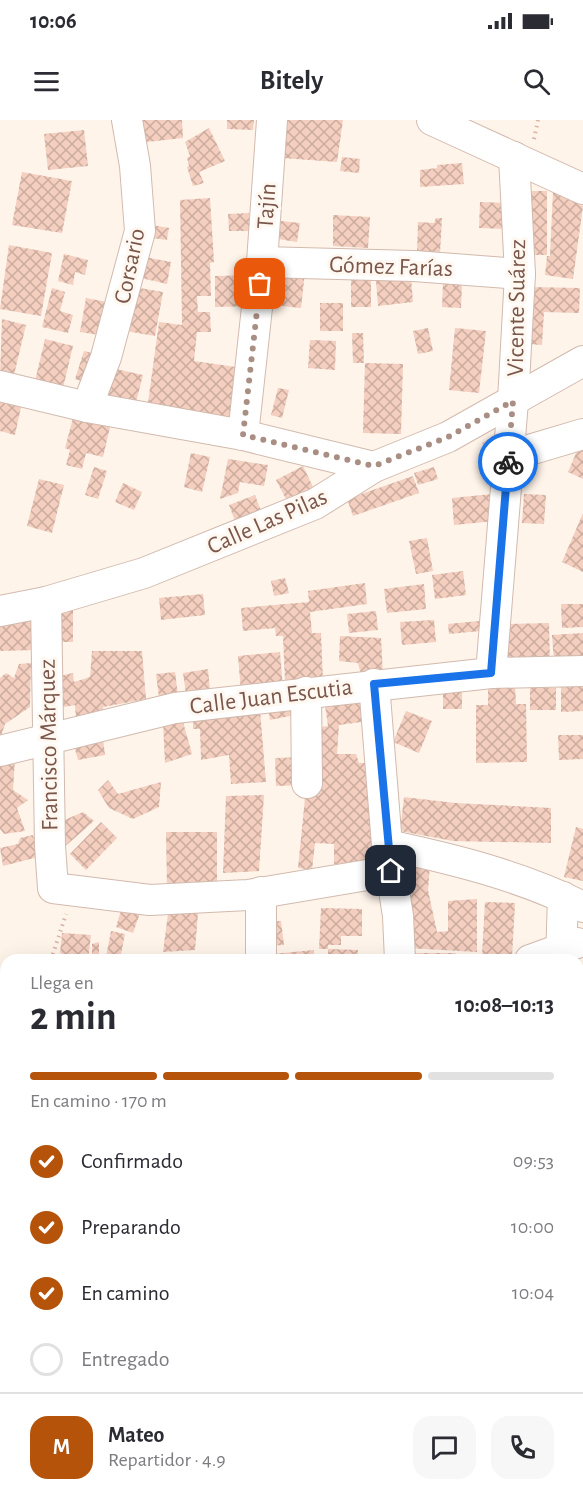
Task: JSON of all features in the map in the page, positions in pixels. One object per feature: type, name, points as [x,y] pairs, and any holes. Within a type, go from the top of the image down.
[{"type":"street","name":"Corsario","points":[[87,407],[106,357],[140,231],[135,166],[127,120]]},
{"type":"street","name":"Tajín","points":[[243,435],[262,262],[272,120]]},
{"type":"street","points":[[432,120],[583,189]]},
{"type":"street","name":"Vicente Suárez","points":[[491,673],[513,401],[520,274],[514,158]]},
{"type":"street","name":"Gómez Farías","points":[[262,262],[414,266],[520,274]]},
{"type":"street","name":"Calle Las Pilas","points":[[0,611],[46,602],[144,573],[315,504],[374,466],[448,437],[583,361]]},
{"type":"street","points":[[0,386],[87,407],[243,435],[374,466]]},
{"type":"street","points":[[509,456],[583,434]]},
{"type":"street","name":"Francisco Márquez","points":[[46,602],[47,740],[64,890]]},
{"type":"street","name":"Calle Juan Escutia","points":[[0,751],[175,708],[374,684],[491,673],[583,671]]},
{"type":"street","points":[[374,684],[389,858],[398,916],[400,954]]},
{"type":"street","points":[[306,692],[307,783]]},
{"type":"street","points":[[64,890],[150,900],[261,892],[389,858],[450,858],[573,902],[569,949],[551,954]]},
{"type":"street","points":[[261,892],[261,954]]},
{"type":"path","points":[[52,954],[64,890]]},
{"type":"building","points":[[136,120],[182,120],[183,138],[138,143]]},
{"type":"building","points":[[227,120],[254,120],[253,130],[227,129]]},
{"type":"building","points":[[278,120],[343,120],[337,162],[282,158]]},
{"type":"building","points":[[209,128],[225,161],[199,172],[204,183],[193,186],[187,167],[189,166],[187,158],[190,156],[185,142]]},
{"type":"building","points":[[84,130],[88,166],[48,170],[44,134]]},
{"type":"building","points":[[342,157],[360,159],[359,173],[340,171]]},
{"type":"building","points":[[462,163],[464,184],[420,187],[420,170],[437,168],[437,165]]},
{"type":"building","points":[[22,172],[72,181],[62,233],[12,225]]},
{"type":"building","points":[[524,191],[547,191],[547,255],[524,255]]},
{"type":"building","points":[[553,191],[583,206],[573,279],[545,275],[547,256],[550,256]]},
{"type":"building","points":[[210,198],[214,262],[210,263],[211,296],[197,296],[198,312],[210,312],[211,332],[197,332],[194,361],[243,368],[236,422],[147,410],[159,322],[182,325],[180,200]]},
{"type":"building","points":[[480,202],[506,203],[504,229],[479,228]]},
{"type":"building","points":[[249,213],[250,231],[229,231],[228,214]]},
{"type":"building","points":[[333,215],[370,217],[368,248],[333,246]]},
{"type":"building","points":[[436,218],[442,218],[440,254],[417,253],[418,222],[434,223]]},
{"type":"building","points":[[281,221],[300,223],[297,242],[278,239]]},
{"type":"building","points":[[146,224],[169,228],[167,240],[144,237]]},
{"type":"building","points":[[9,245],[52,253],[41,316],[0,309]]},
{"type":"building","points":[[64,254],[88,260],[85,275],[75,272],[73,285],[58,281]]},
{"type":"building","points":[[145,257],[171,262],[167,284],[141,278]]},
{"type":"building","points":[[286,271],[305,272],[301,308],[282,306]]},
{"type":"building","points":[[255,275],[256,306],[215,307],[215,276]]},
{"type":"building","points":[[351,275],[371,275],[371,307],[351,307]]},
{"type":"building","points":[[411,278],[413,302],[378,306],[376,281]]},
{"type":"building","points":[[443,283],[462,284],[461,308],[442,307]]},
{"type":"building","points":[[134,287],[163,292],[155,336],[126,331]]},
{"type":"building","points":[[530,287],[580,288],[579,313],[544,312],[542,345],[528,344]]},
{"type":"building","points":[[52,288],[65,292],[60,311],[73,315],[68,333],[42,327]]},
{"type":"building","points":[[86,298],[112,303],[106,336],[80,332]]},
{"type":"building","points":[[320,303],[343,303],[343,331],[320,331]]},
{"type":"building","points":[[2,319],[26,325],[13,379],[0,375]]},
{"type":"building","points":[[428,328],[433,351],[418,354],[413,331]]},
{"type":"building","points":[[455,328],[486,331],[479,393],[449,390]]},
{"type":"building","points":[[352,333],[363,333],[364,363],[353,363]]},
{"type":"building","points":[[45,339],[73,346],[63,388],[35,381]]},
{"type":"building","points":[[310,340],[336,341],[335,370],[308,368]]},
{"type":"building","points":[[84,351],[100,355],[91,384],[75,379]]},
{"type":"building","points":[[365,363],[403,364],[401,434],[363,433]]},
{"type":"building","points":[[107,367],[143,375],[135,406],[100,398]]},
{"type":"building","points":[[278,388],[289,390],[282,418],[271,415]]},
{"type":"building","points":[[0,402],[21,407],[15,435],[0,431]]},
{"type":"building","points":[[73,418],[110,427],[103,457],[86,453],[82,469],[66,465],[70,450],[65,448]]},
{"type":"building","points":[[495,435],[502,446],[489,454],[482,443]]},
{"type":"building","points":[[580,444],[583,446],[583,479],[568,472]]},
{"type":"building","points":[[191,453],[210,457],[202,492],[184,487]]},
{"type":"building","points":[[228,459],[268,465],[264,486],[240,482],[238,493],[220,499]]},
{"type":"building","points":[[303,466],[313,487],[287,501],[276,480]]},
{"type":"building","points":[[94,467],[107,471],[98,499],[85,495]]},
{"type":"building","points":[[434,467],[438,479],[418,485],[414,473]]},
{"type":"building","points":[[413,476],[419,493],[353,516],[347,499]]},
{"type":"building","points":[[39,479],[64,485],[52,533],[27,526]]},
{"type":"building","points":[[123,483],[142,492],[134,510],[115,502]]},
{"type":"building","points":[[492,494],[495,521],[454,525],[452,498]]},
{"type":"building","points":[[524,494],[546,495],[544,524],[522,523]]},
{"type":"building","points":[[255,495],[264,519],[238,529],[229,505]]},
{"type":"building","points":[[583,513],[583,572],[562,562]]},
{"type":"building","points":[[427,538],[433,571],[416,574],[409,541]]},
{"type":"building","points":[[463,571],[466,595],[435,599],[432,575]]},
{"type":"building","points":[[285,578],[289,593],[274,596],[271,581]]},
{"type":"building","points":[[365,583],[367,604],[310,612],[312,633],[321,633],[323,681],[285,682],[283,636],[276,636],[275,628],[243,631],[241,608],[309,602],[308,591]]},
{"type":"building","points":[[424,584],[426,609],[387,613],[384,589]]},
{"type":"building","points":[[203,594],[205,615],[161,620],[159,598]]},
{"type":"building","points":[[561,604],[583,604],[583,627],[562,628]]},
{"type":"building","points":[[73,610],[73,642],[58,642],[57,611]]},
{"type":"building","points":[[376,611],[378,630],[349,633],[347,614]]},
{"type":"building","points":[[37,620],[37,650],[0,651],[0,621]]},
{"type":"building","points":[[434,620],[436,642],[402,645],[400,622]]},
{"type":"building","points":[[479,621],[480,631],[449,634],[448,624]]},
{"type":"building","points":[[549,623],[550,663],[508,664],[508,624]]},
{"type":"building","points":[[583,633],[583,662],[554,663],[552,635]]},
{"type":"building","points":[[340,636],[381,638],[383,675],[361,675],[358,663],[339,661]]},
{"type":"building","points":[[92,651],[142,651],[146,699],[103,707],[104,713],[76,720],[75,705],[58,708],[59,676],[73,673],[74,682],[90,677]]},
{"type":"building","points":[[280,652],[283,688],[241,692],[238,656]]},
{"type":"building","points":[[31,663],[30,707],[5,724],[0,739],[0,678],[6,673],[14,678],[19,664]]},
{"type":"building","points":[[208,669],[210,691],[186,694],[183,673]]},
{"type":"building","points":[[175,672],[178,695],[159,698],[156,674]]},
{"type":"building","points":[[488,685],[515,685],[516,704],[526,704],[527,762],[476,763],[476,705],[488,705]]},
{"type":"building","points":[[583,686],[583,711],[561,712],[561,687]]},
{"type":"building","points":[[443,688],[462,688],[462,709],[443,709]]},
{"type":"building","points":[[530,688],[556,688],[556,710],[530,710]]},
{"type":"building","points":[[366,693],[369,721],[339,725],[337,754],[356,754],[359,763],[371,763],[380,863],[334,864],[334,844],[315,843],[312,870],[298,868],[312,728],[328,726],[324,698]]},
{"type":"building","points":[[297,700],[300,714],[270,720],[268,706]]},
{"type":"building","points":[[260,710],[266,782],[231,784],[229,755],[201,760],[200,729],[193,729],[193,715]]},
{"type":"building","points":[[406,711],[432,721],[419,753],[393,742]]},
{"type":"building","points":[[183,722],[192,754],[165,763],[163,723]]},
{"type":"building","points":[[558,735],[583,735],[583,759],[559,760]]},
{"type":"building","points":[[103,738],[105,755],[78,760],[73,742]]},
{"type":"building","points":[[306,757],[307,785],[276,786],[275,758]]},
{"type":"building","points":[[15,759],[13,790],[28,800],[17,808],[25,831],[4,834],[0,829],[0,761]]},
{"type":"building","points":[[108,780],[118,794],[161,782],[159,807],[133,819],[109,808],[98,790]]},
{"type":"building","points":[[264,795],[259,871],[223,873],[226,796]]},
{"type":"building","points":[[404,797],[455,803],[551,808],[551,843],[453,841],[400,831]]},
{"type":"building","points":[[83,812],[94,821],[62,849],[62,821]]},
{"type":"building","points":[[101,822],[117,838],[86,870],[70,854]]},
{"type":"building","points":[[576,827],[583,829],[583,881],[564,877]]},
{"type":"building","points":[[166,832],[217,832],[217,889],[167,889]]},
{"type":"building","points":[[33,835],[38,857],[3,866],[0,848],[18,844],[20,838]]},
{"type":"building","points":[[398,859],[430,865],[428,890],[437,932],[448,931],[448,901],[477,899],[477,952],[407,948]]},
{"type":"building","points":[[485,902],[515,903],[512,954],[482,954]]},
{"type":"building","points":[[122,907],[140,913],[133,933],[116,927]]},
{"type":"building","points":[[321,908],[362,909],[362,936],[341,936],[341,945],[328,945],[328,949],[319,949]]},
{"type":"building","points":[[198,913],[195,950],[163,952],[168,914]]},
{"type":"building","points":[[281,921],[284,945],[265,946],[263,922]]},
{"type":"building","points":[[111,931],[125,934],[121,954],[107,954]]},
{"type":"building","points":[[62,933],[91,935],[89,954],[60,953]]},
{"type":"building","points":[[99,942],[99,954],[92,954],[92,944]]},
{"type":"building","points":[[328,949],[358,950],[358,954],[328,954]]},
{"type":"building","points":[[314,950],[314,954],[273,954]]},
{"type":"building","points":[[407,953],[456,953],[456,954]]},
{"type":"way so far","points":[[260,284],[243,435],[374,466],[448,437],[513,401],[508,462]]},
{"type":"route","points":[[391,871],[374,684],[491,673],[508,462]]}]
